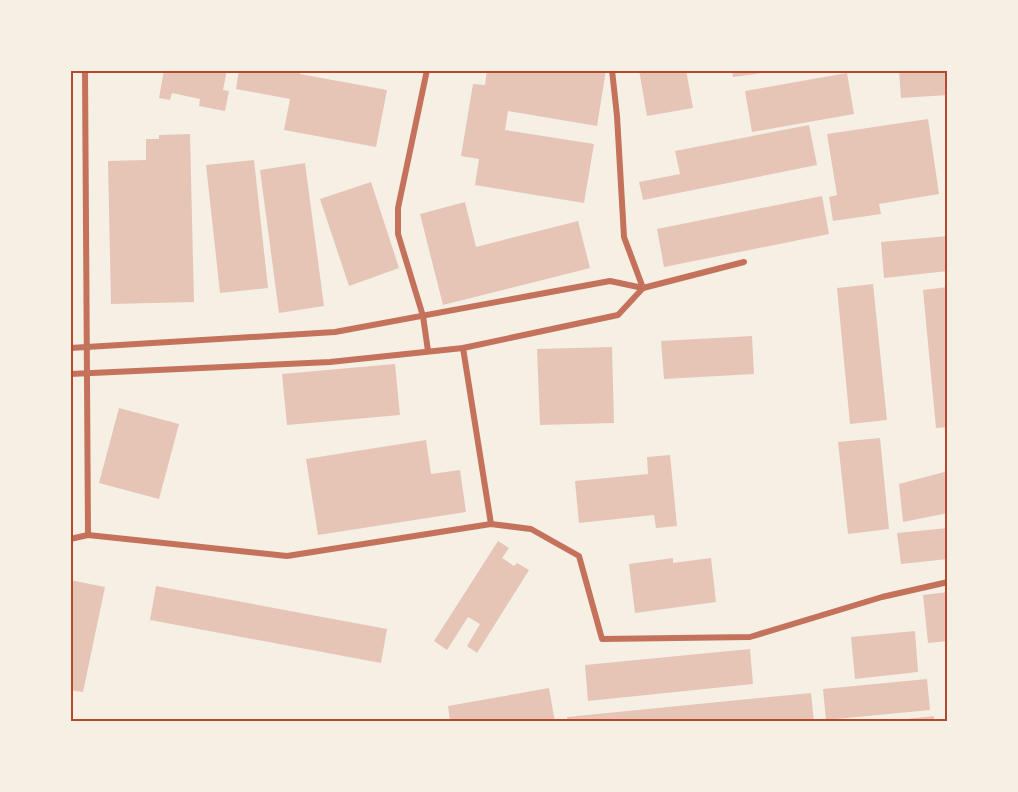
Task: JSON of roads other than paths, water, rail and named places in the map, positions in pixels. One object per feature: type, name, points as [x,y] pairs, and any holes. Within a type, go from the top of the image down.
[{"type":"street","points":[[86,70],[88,535]]},
{"type":"street","points":[[428,70],[398,208],[398,234],[423,316],[428,351]]},
{"type":"street","points":[[612,70],[624,237],[643,288]]},
{"type":"street","points":[[70,348],[335,332],[610,281],[643,288],[744,262]]},
{"type":"street","points":[[70,374],[330,362],[463,348],[618,315],[643,288]]},
{"type":"street","points":[[463,348],[491,524]]},
{"type":"street","points":[[70,539],[88,535],[288,556],[491,524],[531,529],[579,556],[602,639],[750,636],[882,597],[948,582]]}]
